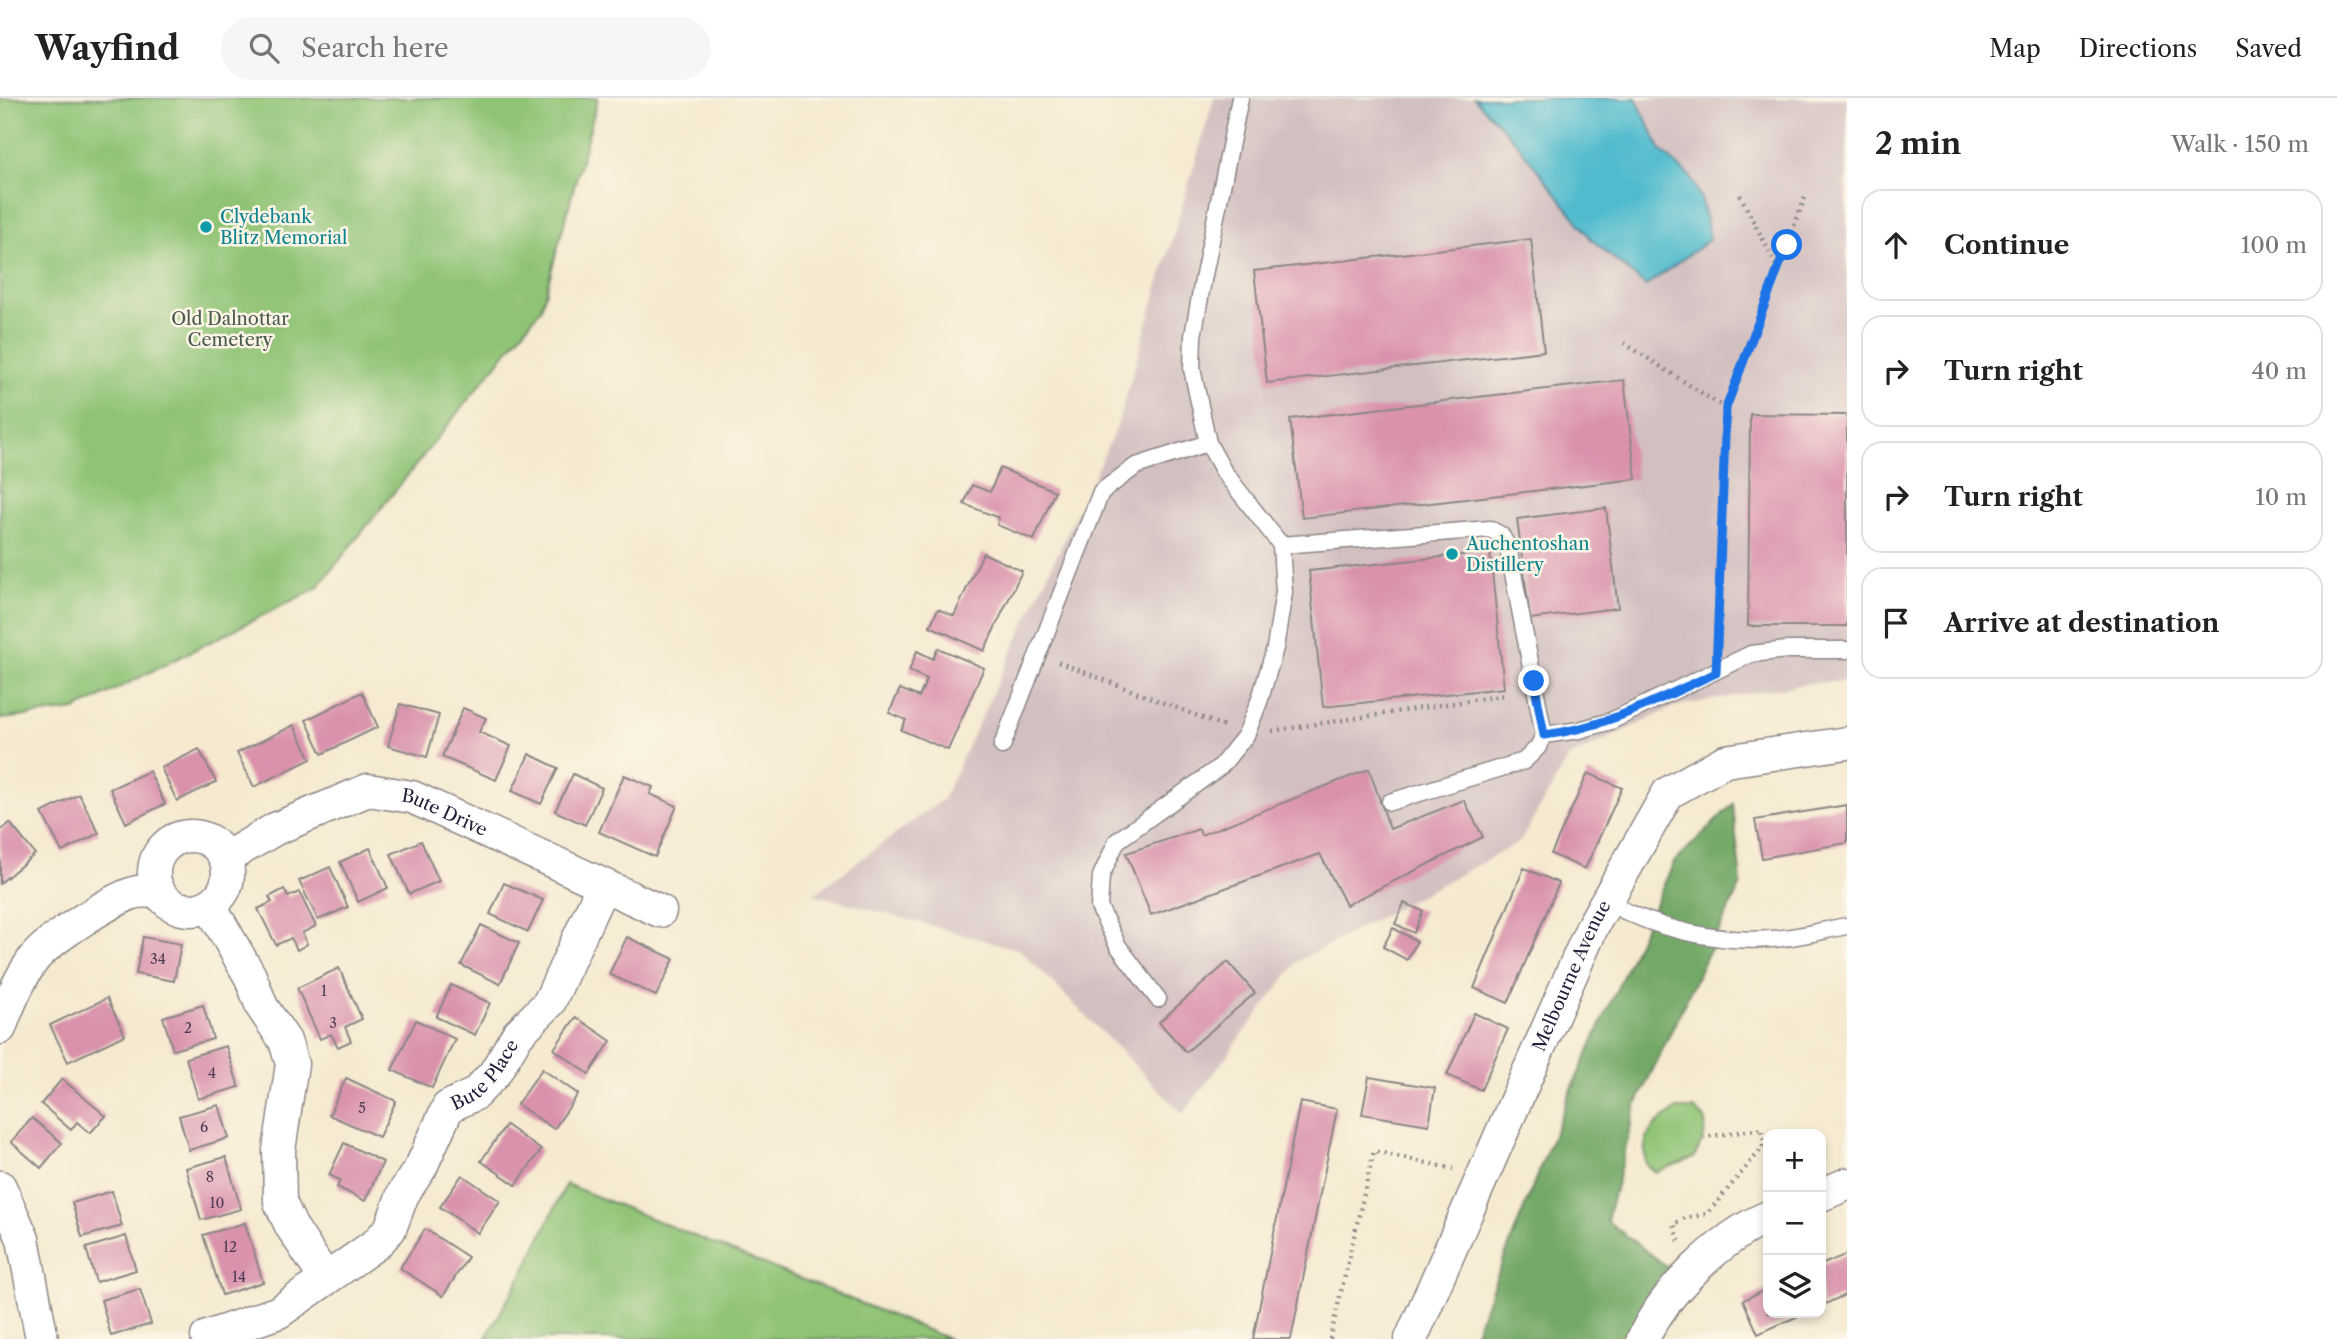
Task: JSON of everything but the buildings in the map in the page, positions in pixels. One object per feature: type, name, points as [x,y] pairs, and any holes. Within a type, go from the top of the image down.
[{"type":"street","name":"Melbourne Avenue","points":[[1411,1339],[1481,1176],[1606,901],[1668,793],[1725,761],[1847,743]]},
{"type":"street","name":"Bute Drive","points":[[226,858],[275,830],[368,790],[412,797],[660,911]]},
{"type":"street","points":[[185,835],[209,840],[226,858],[228,880],[225,890],[210,906],[199,910],[176,907],[159,892],[153,869],[164,847],[174,839],[185,835]]},
{"type":"street","name":"Bute Place","points":[[207,1337],[279,1312],[376,1244],[390,1229],[403,1194],[421,1167],[448,1107],[475,1094],[494,1074],[518,1034],[549,1003],[604,885]]},
{"type":"street","points":[[0,1028],[12,995],[35,957],[70,929],[117,900],[138,892],[159,892]]},
{"type":"street","points":[[210,906],[232,942],[262,1007],[285,1041],[289,1053],[292,1064],[279,1150],[280,1202],[291,1226],[325,1278]]},
{"type":"street","points":[[1826,1193],[1847,1184]]},
{"type":"street","points":[[0,1187],[23,1239],[42,1339]]},
{"type":"street","points":[[1643,1339],[1676,1289],[1696,1269],[1751,1225],[1763,1219]]},
{"type":"lane","points":[[1158,999],[1118,946],[1100,907],[1101,876],[1117,841],[1221,766],[1246,735],[1275,648],[1284,592],[1281,545],[1224,472],[1209,443],[1192,369],[1193,336],[1240,98]]},
{"type":"lane","points":[[1002,746],[1101,492],[1136,466],[1209,443]]},
{"type":"lane","points":[[1281,545],[1490,529],[1502,535],[1508,547],[1544,735],[1538,747],[1524,761],[1391,802]]},
{"type":"lane","points":[[1544,735],[1579,730],[1611,721],[1751,654],[1787,650],[1847,650]]},
{"type":"lane","points":[[1606,901],[1633,916],[1707,936],[1773,939],[1847,926]]},
{"type":"path","points":[[1740,195],[1778,269]]},
{"type":"path","points":[[1716,673],[1726,408],[1805,197]]},
{"type":"path","points":[[1624,343],[1726,408]]},
{"type":"path","points":[[1696,1269],[1675,1236],[1674,1224],[1685,1218],[1707,1214],[1763,1147],[1763,1129],[1704,1137]]},
{"type":"path","points":[[1330,1339],[1374,1151],[1481,1176]]},
{"type":"shaded area","name":"Auchentoshan Distillery","points":[[1214,98],[1847,98],[1847,681],[1813,683],[1676,706],[1569,757],[1520,842],[1298,961],[1183,1114],[1020,950],[814,894],[943,799],[1117,426]]},
{"type":"green space","name":"Old Dalnottar Cemetery","points":[[0,98],[598,98],[541,309],[317,588],[75,710],[0,719]]},
{"type":"green space","points":[[1733,804],[1741,884],[1636,1105],[1607,1221],[1670,1269],[1626,1339],[1472,1339],[1570,1093],[1674,862]]},
{"type":"green space","points":[[1677,1109],[1694,1109],[1706,1120],[1704,1137],[1694,1158],[1656,1172],[1646,1165],[1647,1138],[1661,1120]]},
{"type":"green space","points":[[566,1184],[949,1339],[485,1339],[527,1266]]},
{"type":"water","points":[[1474,98],[1636,98],[1661,151],[1690,176],[1701,199],[1710,239],[1646,286],[1592,240],[1516,142]]},
{"type":"place","name":"Clydebank Blitz Memorial","points":[[206,227]]},
{"type":"place","name":"Auchentoshan Distillery","points":[[1452,554]]},
{"type":"route","points":[[1534,681],[1544,735],[1579,730],[1611,721],[1716,673],[1726,408],[1787,245]]}]
